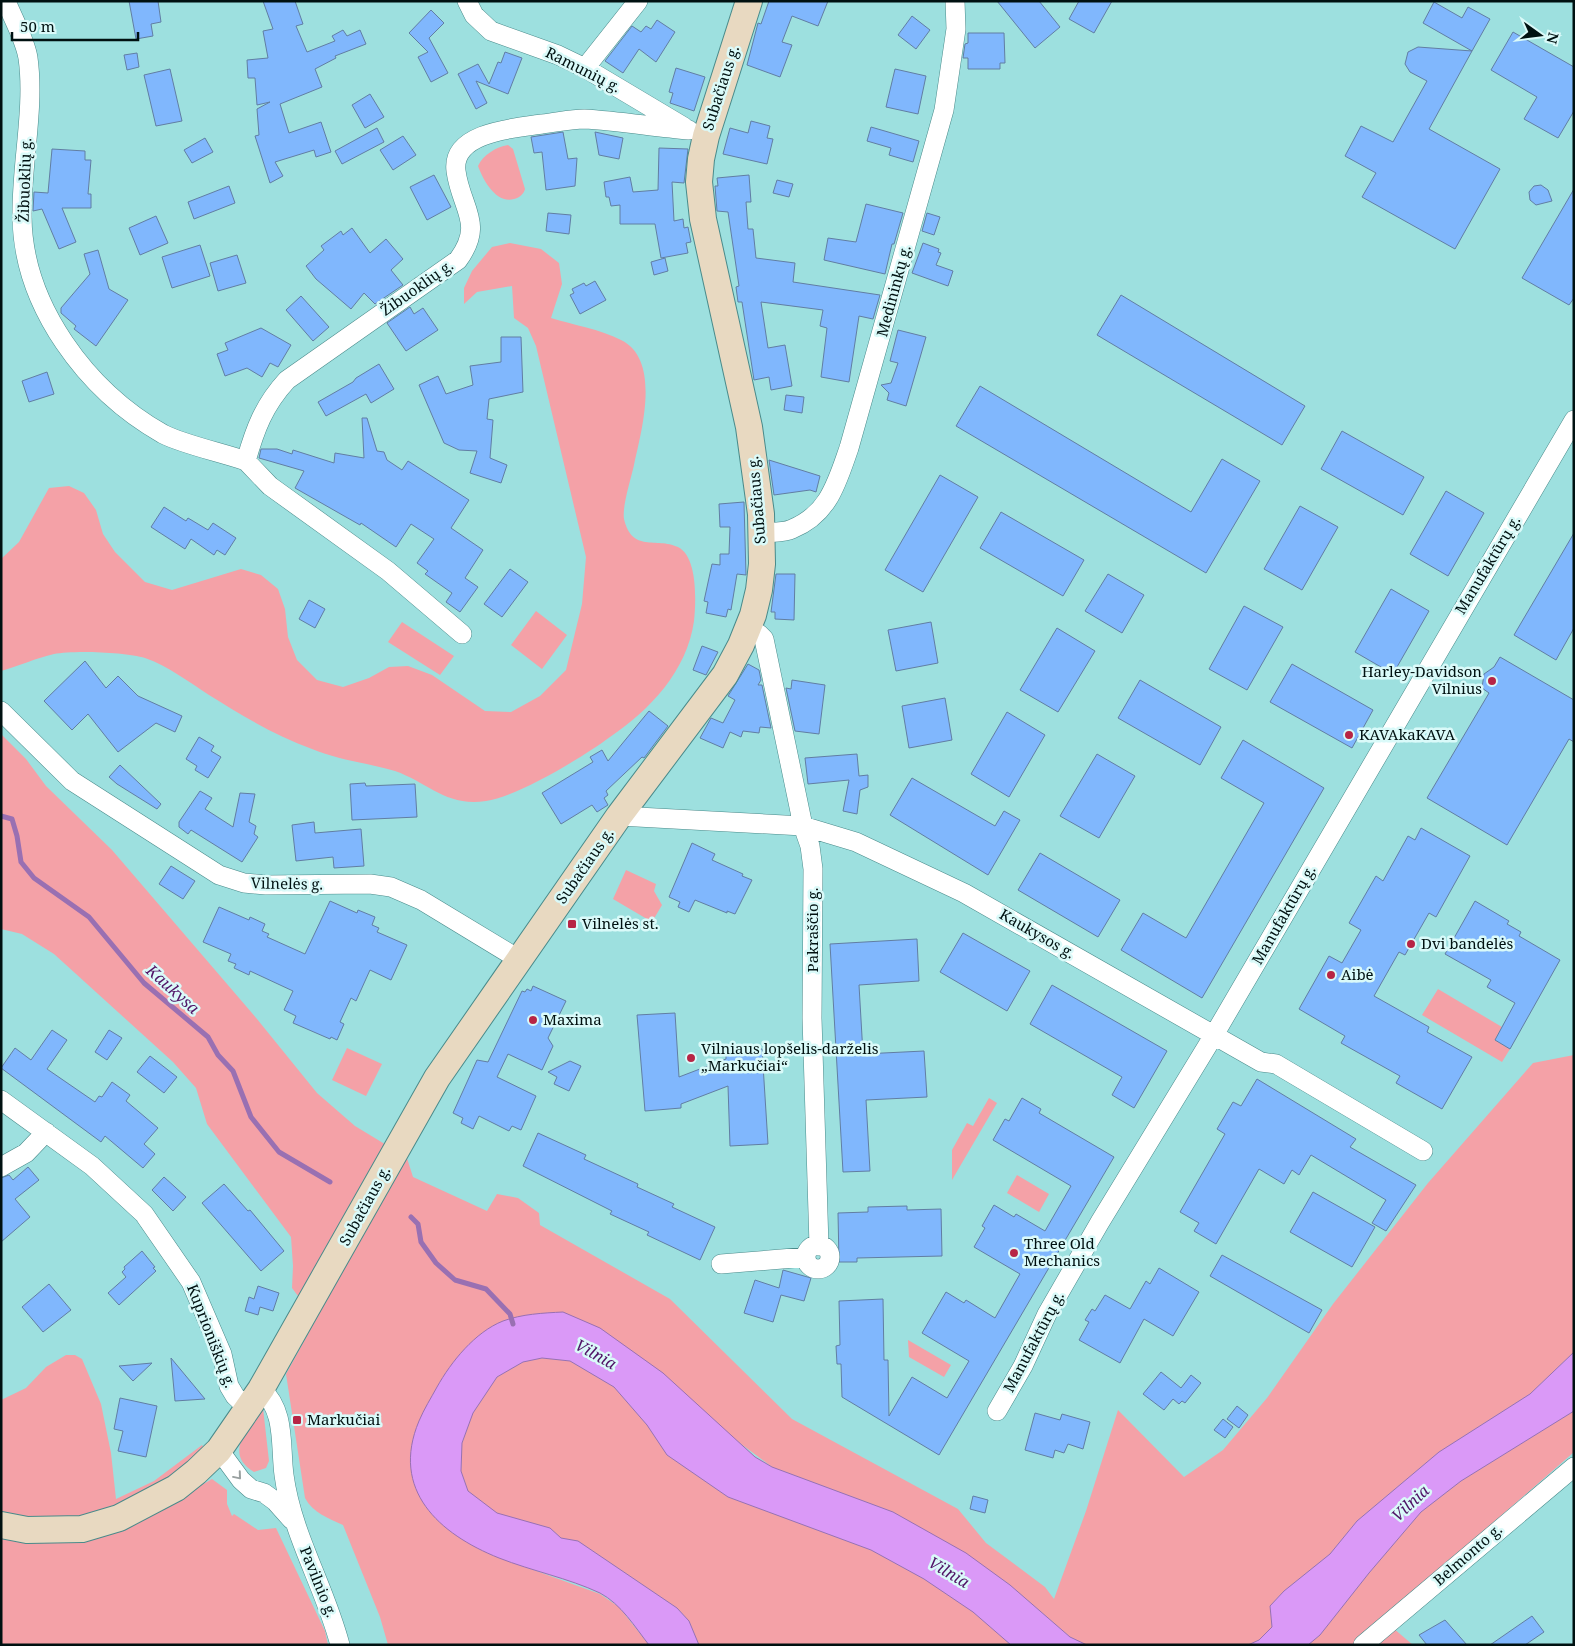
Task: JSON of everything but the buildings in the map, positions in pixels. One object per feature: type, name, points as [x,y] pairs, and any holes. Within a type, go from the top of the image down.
[{"type":"street","name":"Žibuoklių g.","points":[[6,1],[28,57],[28,110],[22,218],[28,258],[38,294],[55,328],[76,359],[105,391],[130,413],[164,435],[246,461],[270,486],[388,571],[462,634]]},
{"type":"street","name":"Ramunių g.","points":[[466,1],[474,15],[491,31],[558,55],[585,68],[698,133]]},
{"type":"street","points":[[585,68],[638,1]]},
{"type":"street","name":"Subačiaus g.","points":[[1,1525],[27,1530],[82,1529],[119,1518],[176,1488],[219,1450],[255,1399],[438,1078],[619,816],[725,675],[748,628],[759,590],[761,532],[749,427],[700,195],[701,159],[698,133],[749,1]]},
{"type":"street","name":"Medininkų g.","points":[[761,532],[791,530],[817,515],[833,491],[849,448],[944,110],[956,29],[955,1]]},
{"type":"street","name":"Žibuoklių g.","points":[[246,461],[254,431],[270,398],[286,380],[458,260],[468,246],[472,226],[456,171],[456,156],[464,147],[482,135],[582,119],[698,133]]},
{"type":"street","name":"Manufaktūrų g.","points":[[996,1411],[1023,1366],[1056,1297],[1214,1035],[1574,420]]},
{"type":"street","name":"Pakraščio g.","points":[[721,1264],[813,1251],[813,869],[810,846],[803,826],[764,639],[748,628]]},
{"type":"street","name":"Vilnelės g.","points":[[1,711],[72,781],[219,875],[244,883],[266,885],[370,884],[391,887],[421,900],[520,960]]},
{"type":"street","name":"Kaukysos g.","points":[[619,816],[803,826],[856,842],[964,893],[1261,1062],[1276,1064],[1423,1151]]},
{"type":"street","name":"Kuprioniškių g.","points":[[1,1100],[92,1166],[144,1214],[191,1282],[222,1354],[229,1386],[235,1396],[255,1399]]},
{"type":"street","points":[[1,1167],[26,1153],[46,1132]]},
{"type":"street","name":"Pavilnio g.","points":[[255,1399],[269,1396],[275,1407],[280,1427],[284,1475],[293,1521],[334,1622],[340,1645]]},
{"type":"street","name":"Pavilnio g.","points":[[219,1450],[241,1480],[251,1489],[264,1493],[283,1508],[293,1521]]},
{"type":"street","name":"Belmonto g.","points":[[1363,1645],[1574,1467]]},
{"type":"street","points":[[264,1493],[275,1487],[284,1475]]},
{"type":"shaded area","points":[[508,145],[513,149],[525,189],[524,193],[519,197],[507,200],[491,190],[478,166],[490,152]]},
{"type":"shaded area","points":[[510,243],[541,249],[559,263],[562,284],[551,318],[595,330],[621,340],[634,350],[641,363],[645,380],[646,398],[637,451],[625,500],[624,519],[628,530],[639,540],[670,544],[685,552],[692,570],[695,603],[694,621],[684,656],[664,688],[639,715],[598,745],[550,775],[499,798],[472,802],[460,801],[438,793],[395,771],[322,753],[285,738],[221,703],[170,670],[145,658],[113,653],[63,653],[47,656],[1,671],[1,559],[19,542],[49,488],[69,486],[84,493],[96,510],[103,534],[115,552],[145,582],[172,590],[241,569],[261,575],[278,589],[285,609],[288,637],[297,660],[317,680],[343,687],[369,678],[389,667],[408,666],[432,675],[485,711],[511,712],[540,696],[566,670],[582,604],[586,557],[536,346],[528,328],[514,318],[512,286],[477,292],[464,304],[464,288],[472,271],[492,247]]},
{"type":"shaded area","points":[[536,611],[567,635],[542,669],[511,645]]},
{"type":"shaded area","points":[[402,622],[454,656],[440,675],[388,642]]},
{"type":"shaded area","points":[[1,734],[26,759],[46,786],[112,850],[257,1019],[317,1093],[355,1126],[388,1146],[301,1300],[292,1288],[291,1237],[207,1124],[196,1088],[173,1062],[54,954],[22,934],[1,929]]},
{"type":"shaded area","points":[[626,870],[656,884],[654,891],[662,905],[652,922],[613,899]]},
{"type":"shaded area","points":[[1438,989],[1502,1027],[1495,1040],[1510,1049],[1502,1062],[1422,1015]]},
{"type":"shaded area","points":[[347,1048],[382,1064],[366,1096],[332,1080]]},
{"type":"shaded area","points":[[1574,1055],[1574,1352],[1530,1394],[1439,1452],[1357,1521],[1330,1554],[1284,1591],[1270,1606],[1272,1627],[1259,1640],[1248,1645],[1087,1645],[1070,1637],[1010,1585],[965,1553],[893,1512],[772,1467],[563,1312],[419,1421],[498,1557],[600,1594],[619,1607],[649,1645],[388,1645],[380,1617],[343,1525],[312,1508],[305,1498],[286,1374],[406,1155],[413,1177],[487,1211],[497,1194],[518,1198],[539,1213],[540,1225],[670,1299],[792,1419],[958,1509],[986,1543],[1045,1587],[1054,1599],[1086,1511],[1118,1410],[1184,1477],[1223,1450],[1267,1398],[1333,1304],[1428,1183],[1533,1063]]},
{"type":"shaded area","points":[[989,1098],[997,1103],[952,1180],[952,1150],[967,1123],[973,1126]]},
{"type":"shaded area","points":[[1017,1175],[1049,1194],[1039,1212],[1007,1193]]},
{"type":"shaded area","points":[[908,1340],[951,1365],[944,1377],[909,1357]]},
{"type":"shaded area","points":[[66,1355],[75,1355],[82,1359],[101,1404],[111,1453],[116,1499],[154,1481],[202,1445],[206,1451],[162,1508],[212,1479],[227,1490],[227,1504],[232,1516],[234,1514],[258,1530],[276,1528],[325,1631],[328,1645],[1,1645],[1,1400],[26,1388],[46,1367]]},
{"type":"shaded area","points":[[542,1358],[570,1361],[614,1387],[647,1425],[667,1455],[728,1497],[871,1550],[924,1579],[973,1612],[1011,1645],[699,1645],[689,1621],[677,1608],[578,1541],[561,1538],[550,1528],[497,1514],[468,1491],[461,1471],[462,1443],[473,1413],[497,1377],[523,1362]]},
{"type":"shaded area","points":[[263,1408],[269,1461],[266,1468],[254,1472],[245,1465],[240,1457],[239,1449],[245,1432]]},
{"type":"shaded area","points":[[1574,1411],[1574,1452],[1353,1645],[1308,1645],[1320,1635],[1421,1512],[1461,1481]]},
{"type":"shaded area","points":[[1393,1628],[1413,1645],[1375,1645]]},
{"type":"water","name":"Vilnia","points":[[563,1312],[600,1328],[663,1373],[755,1457],[772,1467],[893,1512],[966,1553],[1010,1585],[1070,1637],[1087,1645],[1011,1645],[973,1612],[924,1579],[871,1550],[728,1497],[667,1455],[647,1425],[614,1387],[570,1361],[542,1358],[523,1362],[497,1377],[473,1413],[462,1443],[461,1471],[468,1491],[497,1513],[550,1528],[561,1538],[578,1541],[677,1608],[689,1621],[699,1645],[649,1645],[615,1603],[600,1593],[499,1558],[457,1536],[440,1522],[426,1506],[416,1488],[411,1468],[412,1446],[419,1421],[449,1368],[483,1332],[503,1321],[518,1317]]},
{"type":"water","name":"Vilnia","points":[[1574,1352],[1574,1411],[1461,1481],[1421,1512],[1320,1635],[1308,1645],[1248,1645],[1259,1640],[1272,1627],[1270,1606],[1284,1591],[1330,1554],[1357,1521],[1439,1452],[1530,1394]]},
{"type":"waterway","name":"Kaukysa","points":[[1,816],[12,819],[21,862],[34,878],[89,917],[144,983],[208,1037],[218,1055],[233,1071],[251,1117],[279,1152],[330,1182]]},
{"type":"waterway","name":"Kaukysa","points":[[411,1217],[418,1224],[421,1242],[436,1263],[455,1280],[486,1289],[510,1314],[513,1324]]},
{"type":"place","name":"Harley-Davidson Vilnius","points":[[1492,681]]},
{"type":"place","name":"KAVAkaKAVA","points":[[1349,735]]},
{"type":"place","name":"Vilnelės st.","points":[[572,924]]},
{"type":"place","name":"Dvi bandelės","points":[[1411,944]]},
{"type":"place","name":"Aibė","points":[[1331,975]]},
{"type":"place","name":"Maxima","points":[[533,1020]]},
{"type":"place","name":"Vilniaus lopšelis-darželis „Markučiai“","points":[[691,1058]]},
{"type":"place","name":"Three Old Mechanics","points":[[1014,1253]]},
{"type":"place","name":"Markučiai","points":[[297,1420]]}]
